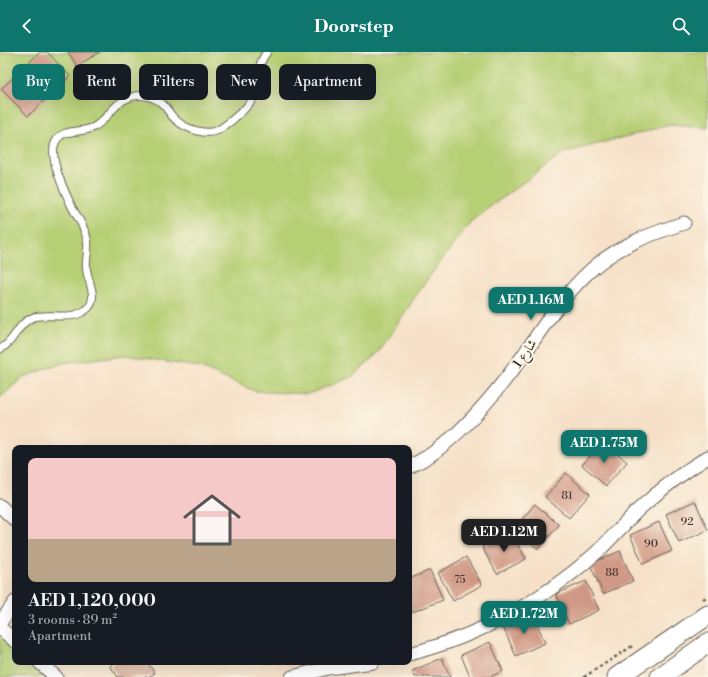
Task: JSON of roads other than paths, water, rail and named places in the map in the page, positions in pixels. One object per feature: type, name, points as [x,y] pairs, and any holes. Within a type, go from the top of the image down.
[{"type":"main road","points":[[617,677],[708,615]]},
{"type":"main road","points":[[660,677],[708,644]]},
{"type":"street","name":"شارع 1","points":[[412,465],[438,450],[488,400],[522,356],[550,315],[563,299],[593,268],[611,254],[630,243],[684,223]]},
{"type":"street","points":[[412,653],[460,638],[497,622],[533,602],[566,578],[597,552],[638,510],[664,487],[708,457]]},
{"type":"street","points":[[0,506],[12,517]]},
{"type":"street","points":[[0,623],[12,606]]},
{"type":"street","points":[[0,628],[12,638]]},
{"type":"street","points":[[42,665],[56,677]]},
{"type":"street","points":[[292,677],[328,668],[350,665]]},
{"type":"lane","points":[[0,349],[9,343],[21,325],[27,320],[43,316],[61,317],[77,314],[89,306],[92,299],[92,292],[86,265],[88,253],[87,238],[66,195],[55,164],[53,148],[59,137],[70,132],[95,127],[117,105],[130,97],[136,96],[144,96],[162,103],[174,119],[186,127],[201,132],[214,132],[220,129],[243,109],[254,97],[259,67],[267,52]]}]
